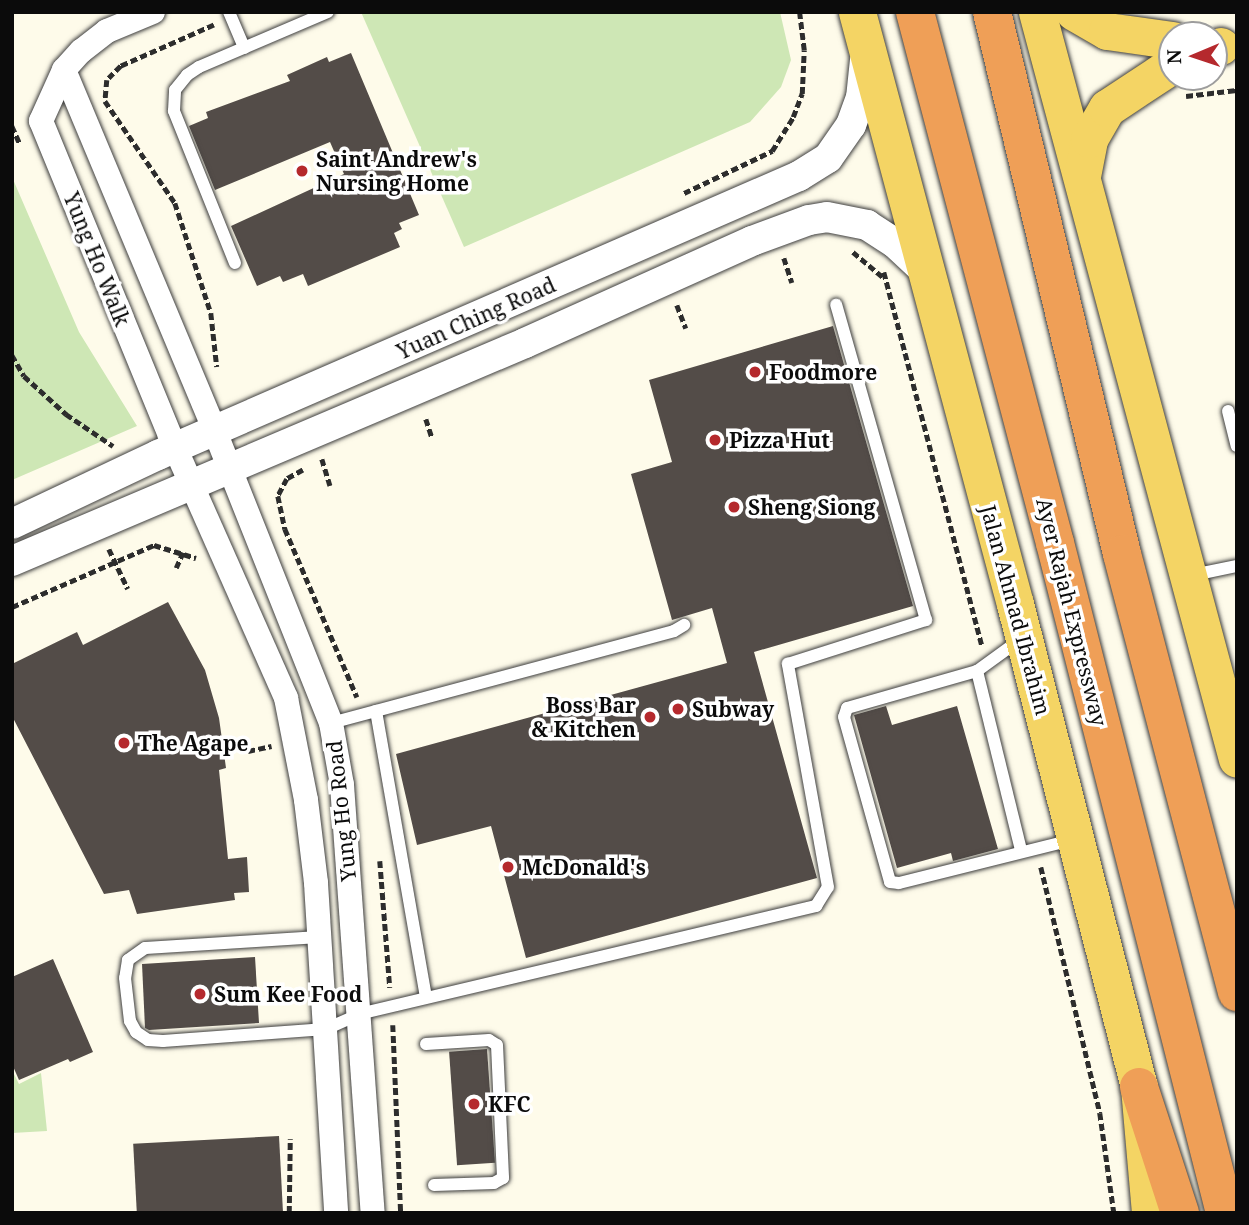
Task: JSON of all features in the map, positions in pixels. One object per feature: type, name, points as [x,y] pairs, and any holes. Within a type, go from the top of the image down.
[{"type":"highway","name":"Ayer Rajah Expressway","points":[[915,12],[1055,542],[1225,1213]]},
{"type":"highway","points":[[992,12],[1122,554],[1237,992]]},
{"type":"highway","points":[[1139,1087],[1180,1213]]},
{"type":"main road","points":[[1037,12],[1237,759]]},
{"type":"main road","points":[[1074,12],[1107,31],[1158,38]]},
{"type":"main road","name":"Jalan Ahmad Ibrahim","points":[[862,29],[1139,1087],[1150,1213]]},
{"type":"main road","points":[[1082,177],[1089,139],[1107,108],[1158,89]]},
{"type":"street","name":"Yung Ho Walk","points":[[153,12],[107,31],[81,51],[64,70],[41,121],[175,448]]},
{"type":"street","name":"Yuan Ching Road","points":[[12,524],[175,448],[799,176],[828,158],[850,125],[861,98],[862,29]]},
{"type":"street","name":"Yung Ho Walk","points":[[64,70],[215,431]]},
{"type":"street","name":"Yuan Ching Road","points":[[12,561],[191,482],[525,343],[752,241],[809,220],[827,217],[867,225],[895,243],[925,271]]},
{"type":"street","name":"Yung Ho Road","points":[[215,431],[331,723],[342,785],[373,1213]]},
{"type":"street","name":"Yung Ho Road","points":[[175,448],[286,698],[306,800],[316,883],[336,1213]]},
{"type":"lane","points":[[235,263],[174,111],[175,90],[187,75],[328,12]]},
{"type":"lane","points":[[230,15],[244,48]]},
{"type":"lane","points":[[319,937],[145,948],[128,960],[125,978],[130,1021],[136,1032],[148,1040],[326,1029],[359,1014],[426,997],[816,906],[828,887],[788,664],[926,620],[836,305]]},
{"type":"lane","points":[[1228,411],[1237,446]]},
{"type":"lane","points":[[1187,577],[1237,566]]},
{"type":"lane","points":[[331,723],[674,631],[684,625]]},
{"type":"lane","points":[[1023,637],[977,671],[847,708],[844,717],[890,882],[899,883],[1021,850],[1075,839]]},
{"type":"lane","points":[[977,671],[1021,850]]},
{"type":"lane","points":[[370,713],[426,997]]},
{"type":"lane","points":[[426,1044],[489,1040],[497,1045],[503,1178],[494,1184],[434,1185]]},
{"type":"path","points":[[799,12],[804,50]]},
{"type":"path","points":[[218,376],[211,313],[175,203],[105,101],[107,80],[121,66],[230,15]]},
{"type":"path","points":[[1191,91],[1223,91]]},
{"type":"path","points":[[845,245],[888,280]]},
{"type":"path","points":[[772,262],[797,252]]},
{"type":"path","points":[[784,257],[792,283]]},
{"type":"path","points":[[665,310],[689,300]]},
{"type":"path","points":[[677,305],[686,328]]},
{"type":"path","points":[[12,355],[24,376],[66,414],[116,447]]},
{"type":"path","points":[[413,424],[438,413]]},
{"type":"path","points":[[426,419],[432,437]]},
{"type":"path","points":[[335,454],[287,479],[278,496],[285,529],[370,713]]},
{"type":"path","points":[[322,459],[330,486]]},
{"type":"path","points":[[12,607],[154,545],[183,552],[202,564]]},
{"type":"path","points":[[176,568],[183,552]]},
{"type":"path","points":[[120,572],[128,589]]},
{"type":"path","points":[[248,751],[268,747]]},
{"type":"path","points":[[380,852],[401,1213]]},
{"type":"path","points":[[289,1213],[290,1139]]},
{"type":"green space","points":[[361,12],[780,12],[791,60],[781,87],[750,122],[464,247]]},
{"type":"green space","points":[[12,177],[79,332],[137,426],[12,480]]},
{"type":"green space","points":[[12,1070],[19,1084],[41,1073],[47,1131],[12,1133]]},
{"type":"building","name":"Saint Andrew's Nursing Home","points":[[351,53],[419,215],[399,223],[402,229],[394,233],[400,247],[308,286],[303,274],[283,282],[280,276],[257,286],[231,226],[344,174],[330,142],[215,190],[189,126],[208,118],[206,112],[290,81],[287,75],[327,57],[329,62]]},
{"type":"building","points":[[833,326],[913,606],[754,652],[817,878],[526,958],[491,826],[417,845],[396,754],[727,663],[712,608],[672,620],[631,474],[672,462],[649,380]]},
{"type":"building","name":"The Agape","points":[[168,602],[205,670],[219,718],[226,768],[219,770],[228,859],[247,857],[249,892],[234,893],[235,900],[137,914],[129,890],[104,894],[12,716],[12,664],[77,632],[83,645]]},
{"type":"building","points":[[886,706],[892,725],[957,706],[998,849],[953,861],[951,853],[897,868],[854,715]]},
{"type":"building","name":"Sum Kee Food","points":[[255,957],[259,1023],[149,1030],[145,1028],[142,964]]},
{"type":"building","points":[[53,959],[93,1052],[70,1062],[68,1059],[19,1080],[12,1064],[12,977]]},
{"type":"building","name":"KFC","points":[[487,1049],[495,1163],[457,1165],[449,1052]]},
{"type":"building","points":[[279,1136],[283,1213],[137,1213],[133,1144]]},
{"type":"place","name":"Saint Andrew's Nursing Home","points":[[302,171]]},
{"type":"place","name":"Foodmore","points":[[755,372]]},
{"type":"place","name":"Pizza Hut","points":[[715,440]]},
{"type":"place","name":"Sheng Siong","points":[[734,507]]},
{"type":"place","name":"Subway","points":[[678,709]]},
{"type":"place","name":"Boss Bar & Kitchen","points":[[650,717]]},
{"type":"place","name":"The Agape","points":[[124,743]]},
{"type":"place","name":"McDonald's","points":[[508,867]]},
{"type":"place","name":"Sum Kee Food","points":[[200,994]]},
{"type":"place","name":"KFC","points":[[474,1104]]}]
